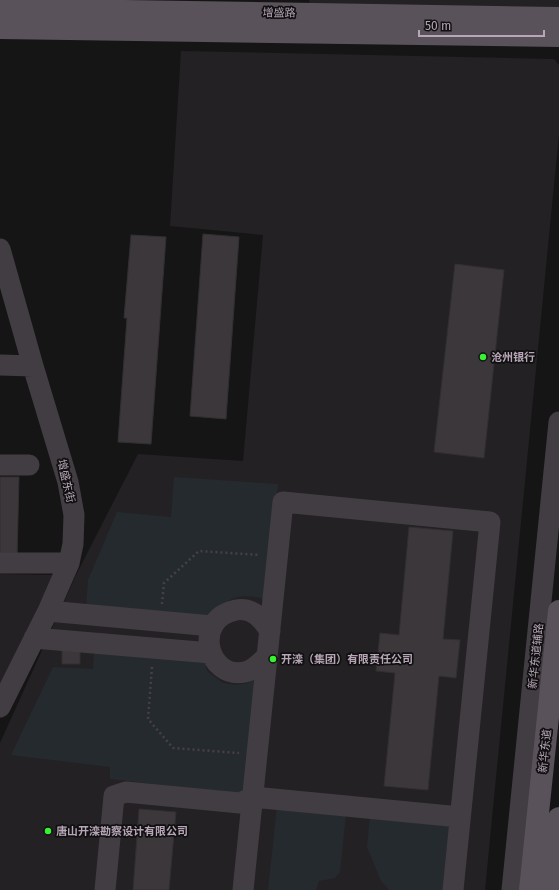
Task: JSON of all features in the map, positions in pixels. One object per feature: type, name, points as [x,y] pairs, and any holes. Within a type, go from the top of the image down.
[{"type":"main road","name":"增盛路","points":[[0,9],[297,15],[559,18]]},
{"type":"main road","name":"增盛路","points":[[0,28],[297,15],[559,36]]},
{"type":"main road","name":"新华东道","points":[[530,890],[550,654],[559,611]]},
{"type":"main road","points":[[552,890],[559,818]]},
{"type":"street","name":"增盛东街","points":[[0,248],[33,366],[68,482],[74,515],[73,544],[69,563],[48,611],[0,706]]},
{"type":"street","points":[[0,365],[33,366]]},
{"type":"street","name":"新华东道辅路","points":[[512,890],[550,654],[559,422]]},
{"type":"street","points":[[0,465],[29,465]]},
{"type":"street","points":[[244,890],[283,502],[490,522],[453,890]]},
{"type":"street","points":[[0,563],[69,563]]},
{"type":"street","points":[[267,656],[256,667],[245,672],[235,672],[225,669],[216,662],[211,653],[209,635],[212,626],[218,618],[228,612],[238,610],[248,611],[260,617],[270,631]]},
{"type":"street","points":[[48,611],[212,626]]},
{"type":"street","points":[[34,638],[211,653]]},
{"type":"street","points":[[105,890],[114,796],[126,792],[240,803],[253,797],[460,817]]},
{"type":"path","points":[[160,621],[164,583],[200,551],[265,555]]},
{"type":"path","points":[[154,648],[148,719],[173,748],[240,753]]},
{"type":"shaded area","points":[[309,0],[559,0],[559,7],[310,6]]},
{"type":"shaded area","points":[[181,51],[554,59],[559,65],[559,134],[485,890],[0,890],[0,743],[76,575],[138,454],[243,461],[263,235],[170,226]]},
{"type":"shaded area","points":[[174,477],[278,484],[266,606],[261,598],[244,596],[238,597],[222,606],[212,619],[86,608],[88,580],[117,512],[171,517]]},
{"type":"shaded area","points":[[0,574],[54,575],[0,686]]},
{"type":"shaded area","points":[[94,650],[203,660],[208,672],[223,683],[236,685],[248,683],[258,678],[247,788],[242,794],[110,779],[110,767],[11,755],[53,667],[93,669]]},
{"type":"shaded area","points":[[277,806],[346,813],[340,872],[335,878],[319,881],[316,890],[268,890]]},
{"type":"shaded area","points":[[370,815],[452,824],[446,890],[389,890],[381,881],[367,847]]},
{"type":"building","points":[[203,234],[239,237],[226,419],[190,416]]},
{"type":"building","points":[[131,235],[166,237],[151,444],[118,442],[127,318],[124,318]]},
{"type":"building","points":[[455,264],[504,270],[484,458],[434,452]]},
{"type":"building","points":[[0,477],[19,477],[17,559],[0,558]]},
{"type":"building","points":[[409,527],[453,531],[443,639],[460,640],[456,678],[439,676],[428,790],[384,786],[395,673],[376,671],[380,633],[399,635]]},
{"type":"building","points":[[62,646],[80,646],[80,664],[62,664]]},
{"type":"building","points":[[139,809],[176,812],[169,890],[133,890]]},
{"type":"place","name":"沧州银行","points":[[483,357]]},
{"type":"place","name":"开滦（集团）有限责任公司","points":[[273,659]]},
{"type":"place","name":"唐山开滦勘察设计有限公司","points":[[48,831]]}]
